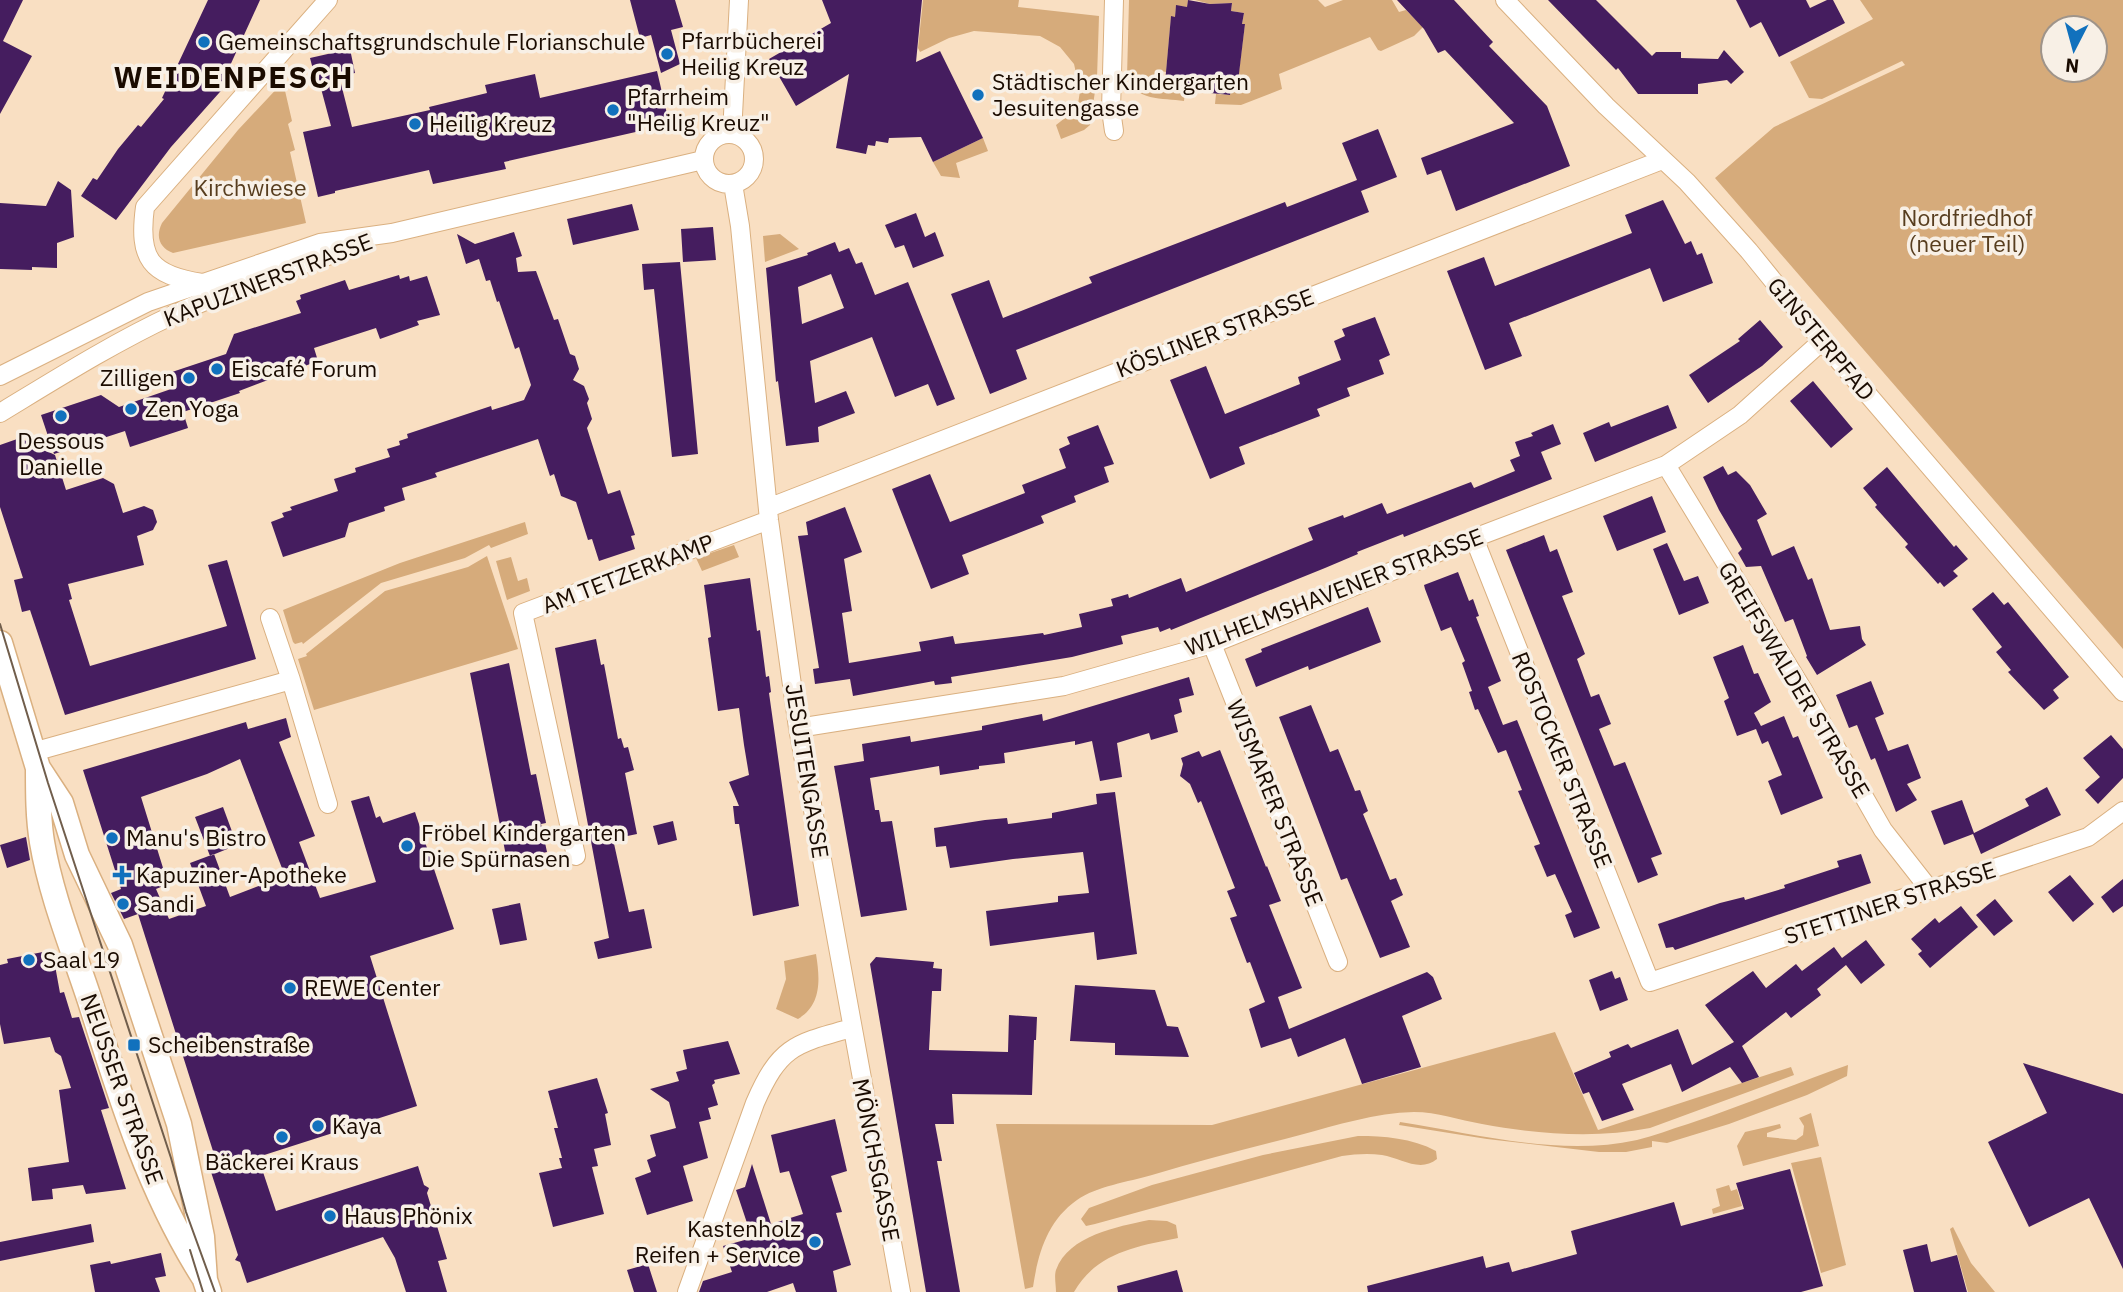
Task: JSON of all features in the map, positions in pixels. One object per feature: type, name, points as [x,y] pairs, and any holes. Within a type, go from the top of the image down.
[{"type":"main road","name":"NEUSSER STRASSE","points":[[0,643],[35,760],[43,845],[66,928],[125,1111],[146,1166],[181,1243],[207,1286]]},
{"type":"main road","name":"NEUSSER STRASSE","points":[[35,760],[61,803],[77,855],[120,944],[179,1124],[202,1237],[207,1286]]},
{"type":"street","points":[[202,283],[168,276],[158,270],[151,261],[145,247],[142,227],[145,206],[328,0]]},
{"type":"street","points":[[732,134],[739,0]]},
{"type":"street","points":[[1114,0],[1111,110],[1114,131]]},
{"type":"street","name":"GINSTERPFAD","points":[[1505,0],[1606,106],[1688,182],[2123,692]]},
{"type":"street","points":[[732,134],[749,143],[755,158],[749,175],[733,184],[721,183],[707,172],[703,160],[709,144],[715,138],[732,134]]},
{"type":"street","name":"KAPUZINERSTRASSE","points":[[0,376],[139,306],[320,243],[392,233],[703,160]]},
{"type":"street","name":"KÖSLINER STRASSE","points":[[769,514],[1662,160]]},
{"type":"street","name":"JESUITENGASSE","points":[[733,184],[740,226],[769,514],[798,728],[852,1028]]},
{"type":"street","name":"KAPUZINERSTRASSE","points":[[0,414],[118,342],[172,315],[283,270],[392,233]]},
{"type":"street","name":"WILHELMSHAVENER STRASSE","points":[[798,728],[1064,686],[1212,644],[1474,538],[1666,465],[1740,415],[1822,341]]},
{"type":"street","name":"KAPUZINERSTRASSE","points":[[0,363],[29,360]]},
{"type":"street","name":"GREIFSWALDER STRASSE","points":[[1666,465],[1803,690],[1883,830],[1930,890]]},
{"type":"street","name":"AM TETZERKAMP","points":[[576,856],[523,613],[769,514]]},
{"type":"street","name":"ROSTOCKER STRASSE","points":[[1474,538],[1650,982]]},
{"type":"street","points":[[270,618],[328,804]]},
{"type":"street","name":"WISMARER STRASSE","points":[[1212,644],[1338,962]]},
{"type":"street","points":[[35,760],[291,680]]},
{"type":"street","name":"STETTINER STRASSE","points":[[1650,982],[2088,837],[2123,810]]},
{"type":"street","points":[[687,1292],[767,1076],[777,1062],[807,1040],[852,1028]]},
{"type":"street","name":"MÖNCHSGASSE","points":[[852,1028],[901,1292]]},
{"type":"green space","points":[[923,0],[1019,0],[1018,7],[1099,16],[1097,78],[1090,125],[1061,139],[1056,125],[1065,118],[1059,102],[1078,104],[1080,91],[1074,64],[1060,47],[1040,36],[974,31],[949,38],[920,52],[918,48]]},
{"type":"green space","points":[[1129,0],[1188,0],[1187,7],[1176,6],[1175,17],[1171,17],[1166,72],[1161,71],[1160,82],[1171,84],[1171,90],[1185,91],[1184,101],[1150,97],[1131,85],[1127,77]]},
{"type":"green space","points":[[1195,0],[1318,0],[1325,7],[1343,0],[1392,0],[1399,12],[1406,10],[1423,27],[1414,36],[1381,51],[1370,37],[1279,74],[1282,89],[1241,105],[1215,104],[1216,94],[1230,95],[1231,89],[1242,90],[1243,80],[1238,79],[1244,13],[1231,11],[1232,3],[1210,4]]},
{"type":"green space","name":"Nordfriedhof (neuer Teil)","points":[[1860,0],[2123,0],[2123,649],[1715,178],[1774,127],[1905,65],[1902,61],[1822,99],[1809,98],[1790,62],[1873,19]]},
{"type":"green space","name":"Kirchwiese","points":[[283,82],[292,121],[288,124],[295,150],[290,152],[306,223],[173,253],[169,251],[162,245],[159,237],[162,223],[238,130]]},
{"type":"green space","points":[[983,138],[988,151],[956,163],[960,178],[941,176],[933,162]]},
{"type":"green space","points":[[780,234],[799,249],[765,262],[763,236]]},
{"type":"green space","points":[[525,522],[528,534],[491,548],[489,545],[465,558],[381,583],[303,644],[293,642],[283,610],[400,563]]},
{"type":"green space","points":[[734,545],[739,557],[702,571],[696,558]]},
{"type":"green space","points":[[487,556],[518,649],[314,710],[298,659],[307,656],[306,654],[385,591],[468,567]]},
{"type":"green space","points":[[511,557],[518,581],[527,578],[530,591],[507,600],[496,561]]},
{"type":"green space","points":[[816,954],[818,991],[812,1006],[798,1019],[776,1009],[786,979],[784,961]]},
{"type":"green space","points":[[1555,1032],[1598,1130],[1791,1067],[1794,1075],[1650,1128],[1587,1134],[1545,1133],[1431,1113],[1399,1113],[1342,1124],[1113,1185],[1085,1195],[1058,1218],[1041,1251],[1033,1287],[1025,1289],[996,1124],[1212,1125]]},
{"type":"green space","points":[[1848,1065],[1847,1076],[1807,1095],[1729,1124],[1667,1143],[1652,1141],[1652,1147],[1626,1152],[1599,1152],[1487,1139],[1399,1125],[1400,1122],[1548,1145],[1608,1145],[1643,1138],[1688,1124]]},
{"type":"green space","points":[[1811,1113],[1819,1146],[1743,1166],[1737,1146],[1745,1132],[1780,1124],[1781,1128],[1767,1133],[1767,1137],[1796,1140],[1803,1135],[1804,1126],[1799,1118]]},
{"type":"green space","points":[[1358,1136],[1388,1137],[1417,1143],[1436,1151],[1437,1159],[1431,1163],[1417,1165],[1377,1154],[1342,1156],[1095,1224],[1086,1226],[1081,1219],[1089,1208],[1152,1185],[1263,1155]]},
{"type":"green space","points":[[1821,1157],[1846,1265],[1821,1273],[1791,1163]]},
{"type":"green space","points":[[1729,1185],[1731,1191],[1737,1189],[1742,1206],[1713,1214],[1712,1209],[1720,1206],[1716,1189]]},
{"type":"green space","points":[[1149,1220],[1167,1221],[1176,1225],[1178,1238],[1119,1253],[1094,1268],[1074,1292],[1056,1292],[1056,1270],[1062,1258],[1072,1248],[1095,1234]]},
{"type":"green space","points":[[1953,1227],[1971,1263],[1995,1292],[1968,1292],[1950,1229]]},
{"type":"building","points":[[0,0],[23,0],[3,41],[32,56],[0,114]]},
{"type":"building","points":[[208,0],[260,0],[223,81],[227,84],[171,147],[116,220],[81,196],[93,178],[97,180],[138,125],[141,127],[164,99],[162,98]]},
{"type":"building","points":[[630,0],[675,0],[683,27],[671,30],[680,64],[661,73],[651,35],[640,38]]},
{"type":"building","points":[[822,0],[922,0],[916,62],[940,51],[983,138],[933,162],[921,137],[889,138],[888,143],[876,141],[875,146],[868,145],[866,154],[836,148],[849,74],[796,106],[769,59],[831,23]]},
{"type":"building","points":[[1188,0],[1210,4],[1232,3],[1231,11],[1244,13],[1237,90],[1231,89],[1230,95],[1171,89],[1171,84],[1165,83],[1171,16],[1175,17],[1176,5],[1187,7]]},
{"type":"building","points":[[1397,0],[1454,0],[1493,42],[1489,46],[1547,106],[1570,166],[1456,211],[1441,170],[1427,175],[1421,158],[1514,123],[1445,50],[1438,53],[1424,29]]},
{"type":"building","points":[[1548,0],[1596,0],[1652,56],[1656,52],[1681,52],[1681,58],[1718,59],[1724,50],[1744,72],[1731,84],[1727,80],[1698,84],[1698,94],[1638,94],[1618,68],[1616,70]]},
{"type":"building","points":[[1736,0],[1806,0],[1810,8],[1833,0],[1845,23],[1779,57],[1761,22],[1750,28]]},
{"type":"building","points":[[350,49],[355,73],[339,76],[352,127],[430,110],[429,107],[487,93],[485,85],[535,74],[540,98],[657,71],[668,118],[639,125],[640,131],[504,162],[506,169],[433,184],[429,170],[318,197],[303,132],[331,126],[310,58]]},
{"type":"building","points":[[1378,129],[1397,177],[1361,191],[1369,212],[1016,350],[1027,379],[990,394],[951,294],[989,280],[1003,318],[1092,283],[1089,277],[1285,202],[1287,207],[1357,180],[1342,143]]},
{"type":"building","points":[[58,181],[71,190],[74,237],[57,243],[57,268],[0,269],[0,203],[46,206]]},
{"type":"building","points":[[1663,200],[1685,244],[1691,241],[1697,255],[1702,253],[1713,283],[1663,302],[1650,268],[1509,323],[1522,356],[1485,370],[1447,271],[1484,257],[1495,286],[1632,233],[1625,215]]},
{"type":"building","points":[[632,204],[639,230],[573,245],[567,219]]},
{"type":"building","points":[[916,213],[925,237],[935,232],[944,256],[913,268],[904,245],[895,248],[885,225]]},
{"type":"building","points":[[713,227],[716,260],[683,262],[681,229]]},
{"type":"building","points":[[514,232],[522,256],[516,258],[518,272],[536,271],[554,320],[558,319],[570,354],[575,356],[579,369],[573,380],[584,386],[589,399],[587,403],[592,419],[587,428],[608,494],[620,490],[635,535],[631,536],[635,549],[599,561],[592,539],[588,540],[576,502],[561,496],[554,474],[550,476],[538,439],[435,473],[437,477],[402,488],[405,500],[384,507],[385,511],[349,523],[345,537],[283,557],[271,522],[284,517],[282,513],[292,510],[290,507],[338,491],[334,479],[356,472],[355,468],[390,457],[387,449],[400,445],[399,441],[408,438],[407,434],[491,406],[492,410],[524,400],[531,385],[519,347],[515,349],[499,301],[497,302],[490,280],[486,281],[479,259],[466,264],[457,234],[475,244]]},
{"type":"building","points":[[835,242],[839,252],[849,248],[856,264],[862,262],[875,295],[908,282],[955,399],[937,406],[928,384],[895,397],[872,337],[810,361],[815,403],[846,391],[855,413],[818,427],[819,442],[786,446],[778,381],[776,382],[766,268],[808,255],[807,253]],"holes":[[[831,274],[844,308],[802,324],[798,287]]]},
{"type":"building","points":[[680,262],[698,454],[672,457],[654,289],[644,290],[642,264]]},
{"type":"building","points":[[399,275],[400,279],[409,276],[410,281],[427,276],[440,315],[417,321],[419,325],[380,339],[376,328],[314,348],[318,361],[239,391],[240,393],[183,412],[188,428],[130,447],[125,431],[54,454],[41,415],[101,395],[119,407],[174,388],[169,373],[226,354],[234,334],[301,313],[296,301],[301,299],[300,295],[345,280],[349,290]]},
{"type":"building","points":[[1375,317],[1390,355],[1379,360],[1384,374],[1347,388],[1350,396],[1317,409],[1320,416],[1239,447],[1245,464],[1210,479],[1170,380],[1206,366],[1225,414],[1300,384],[1298,377],[1341,360],[1334,341],[1345,336],[1342,329]]},
{"type":"building","points":[[1760,320],[1783,347],[1762,366],[1708,403],[1689,375],[1740,341],[1738,339]]},
{"type":"building","points":[[1813,381],[1853,429],[1831,448],[1790,401]]},
{"type":"building","points":[[1668,405],[1677,428],[1595,462],[1583,433],[1609,422],[1611,427]]},
{"type":"building","points":[[1553,424],[1561,444],[1541,452],[1552,479],[1404,537],[1403,534],[1357,552],[1358,554],[1325,568],[1171,630],[1170,628],[1160,632],[1158,627],[1121,636],[1123,644],[1072,657],[951,677],[952,683],[935,685],[934,681],[853,696],[850,679],[815,684],[813,669],[819,668],[798,536],[808,535],[806,522],[845,507],[862,552],[844,559],[852,611],[842,613],[849,663],[921,651],[919,642],[953,636],[955,644],[1044,635],[1082,627],[1079,614],[1113,606],[1111,599],[1128,594],[1129,598],[1181,578],[1186,592],[1313,540],[1308,528],[1343,515],[1344,518],[1382,503],[1387,514],[1471,482],[1474,488],[1515,471],[1510,460],[1520,456],[1515,442],[1533,436],[1531,433]]},
{"type":"building","points":[[1098,425],[1114,464],[1104,467],[1109,482],[1074,496],[1076,502],[1041,516],[1044,523],[962,555],[969,574],[931,589],[892,489],[930,474],[950,522],[1025,493],[1022,485],[1066,468],[1059,449],[1070,444],[1067,437]]},
{"type":"building","points":[[20,438],[55,455],[66,490],[103,478],[114,484],[123,513],[144,506],[153,510],[157,522],[153,530],[137,536],[144,565],[68,584],[72,599],[69,600],[90,666],[227,626],[208,565],[227,560],[256,659],[65,715],[30,610],[22,612],[14,580],[23,578],[0,507],[0,445]]},
{"type":"building","points":[[1723,466],[1728,475],[1736,471],[1750,485],[1767,514],[1757,520],[1772,556],[1794,546],[1808,580],[1812,578],[1830,630],[1860,626],[1866,645],[1817,675],[1806,657],[1793,619],[1785,622],[1761,566],[1746,567],[1738,553],[1742,549],[1703,477]]},
{"type":"building","points":[[1887,467],[1954,547],[1956,545],[1968,559],[1953,571],[1958,576],[1944,587],[1940,582],[1938,584],[1905,547],[1908,544],[1875,507],[1877,505],[1863,488]]},
{"type":"building","points":[[1652,496],[1666,532],[1617,551],[1603,516]]},
{"type":"building","points":[[1544,535],[1550,552],[1557,549],[1573,592],[1562,596],[1585,654],[1577,659],[1591,697],[1599,694],[1611,724],[1599,729],[1614,766],[1625,762],[1662,854],[1651,858],[1658,875],[1638,883],[1506,550]]},
{"type":"building","points":[[1667,543],[1684,581],[1698,576],[1709,603],[1679,615],[1653,549]]},
{"type":"building","points":[[1458,572],[1469,601],[1473,599],[1479,616],[1476,617],[1501,681],[1488,687],[1503,725],[1517,720],[1600,928],[1574,938],[1565,915],[1572,912],[1555,874],[1547,877],[1534,846],[1540,844],[1518,791],[1522,790],[1506,750],[1498,753],[1478,709],[1475,710],[1469,692],[1472,691],[1462,663],[1465,661],[1451,627],[1441,631],[1425,589],[1424,585]]},
{"type":"building","points":[[750,578],[757,631],[760,630],[766,677],[769,676],[769,693],[799,906],[753,916],[739,824],[735,824],[733,806],[739,806],[729,782],[749,775],[739,708],[718,711],[704,585]]},
{"type":"building","points":[[1993,592],[2004,605],[2008,602],[2069,677],[2053,690],[2059,698],[2044,710],[2008,672],[2011,670],[1996,652],[2002,647],[1972,609]]},
{"type":"building","points":[[1368,607],[1381,642],[1309,670],[1308,666],[1256,687],[1245,659],[1262,652],[1261,649]]},
{"type":"building","points":[[596,639],[601,665],[604,664],[618,739],[621,738],[624,748],[628,747],[634,770],[625,773],[637,834],[613,839],[629,912],[644,909],[652,948],[598,959],[594,942],[609,938],[555,648]]},
{"type":"building","points":[[1743,645],[1754,674],[1758,673],[1771,702],[1754,713],[1761,726],[1784,716],[1793,738],[1798,736],[1823,798],[1781,815],[1768,781],[1782,775],[1768,741],[1762,744],[1756,729],[1737,736],[1724,701],[1729,698],[1713,657]]},
{"type":"building","points":[[509,663],[531,775],[536,774],[546,823],[541,824],[547,852],[507,861],[470,673]]},
{"type":"building","points":[[1189,677],[1194,695],[1179,699],[1182,712],[1174,715],[1178,732],[1151,740],[1149,733],[1117,743],[1122,777],[1100,781],[1092,741],[1075,745],[1075,741],[1004,753],[1005,763],[979,766],[979,769],[940,775],[939,766],[870,778],[875,810],[879,810],[881,822],[892,821],[907,910],[861,917],[834,766],[864,761],[862,744],[910,736],[911,742],[982,730],[982,726],[1042,714],[1043,721]]},
{"type":"building","points":[[1871,681],[1884,714],[1875,718],[1888,751],[1908,744],[1921,778],[1907,784],[1917,800],[1896,812],[1875,758],[1871,760],[1857,725],[1849,728],[1836,695]]},
{"type":"building","points":[[1311,705],[1330,752],[1338,749],[1355,791],[1360,790],[1368,811],[1363,814],[1390,880],[1396,878],[1403,895],[1391,901],[1410,947],[1380,958],[1347,878],[1341,880],[1279,717]]},
{"type":"building","points":[[286,718],[291,737],[279,742],[315,836],[299,842],[320,898],[376,882],[351,801],[369,796],[376,818],[380,816],[383,823],[415,812],[454,929],[370,956],[417,1106],[258,1157],[276,1211],[418,1166],[424,1185],[429,1188],[427,1193],[447,1259],[438,1261],[447,1292],[406,1292],[395,1258],[383,1237],[247,1283],[240,1262],[235,1260],[238,1255],[211,1172],[219,1170],[138,914],[124,919],[111,893],[121,889],[83,770],[246,722],[248,729]],"holes":[[[240,759],[285,876],[230,897],[214,854],[190,863],[206,906],[169,919],[156,889],[168,884],[141,797],[207,774]]]},
{"type":"building","points":[[2111,735],[2123,749],[2123,778],[2098,804],[2085,790],[2100,777],[2083,758]]},
{"type":"building","points":[[1220,750],[1281,901],[1269,905],[1302,988],[1278,997],[1289,1029],[1427,972],[1433,977],[1442,999],[1402,1016],[1421,1067],[1362,1084],[1345,1038],[1298,1057],[1291,1038],[1261,1048],[1249,1009],[1265,1002],[1230,918],[1237,916],[1227,891],[1235,888],[1201,801],[1198,803],[1190,784],[1180,776],[1183,764],[1181,758],[1199,751],[1202,757]]},
{"type":"building","points":[[2047,787],[2061,815],[1981,854],[1973,834],[1944,845],[1931,811],[1962,800],[1974,833],[2029,806],[2025,799]]},
{"type":"building","points":[[1115,792],[1137,954],[1097,960],[1094,932],[990,946],[986,911],[1058,902],[1058,896],[1089,893],[1083,852],[950,868],[946,846],[936,847],[934,828],[1007,818],[1008,824],[1052,818],[1052,813],[1097,804],[1096,794]]},
{"type":"building","points":[[223,807],[237,845],[210,856],[195,817]]},
{"type":"building","points":[[673,821],[677,840],[658,845],[653,826]]},
{"type":"building","points":[[26,837],[30,860],[7,868],[0,845]]},
{"type":"building","points":[[1861,854],[1871,883],[1675,950],[1673,947],[1666,948],[1658,924],[1720,903],[1744,897],[1745,900],[1785,888],[1784,885],[1839,867],[1837,861]]},
{"type":"building","points":[[2070,875],[2094,904],[2073,922],[2048,892]]},
{"type":"building","points":[[2123,879],[2123,906],[2113,913],[2101,897]]},
{"type":"building","points":[[1995,899],[2013,921],[1994,936],[1976,915]]},
{"type":"building","points":[[520,903],[527,940],[500,945],[492,909]]},
{"type":"building","points":[[1961,906],[1978,927],[1930,968],[1918,954],[1922,951],[1911,939],[1935,918],[1939,923]]},
{"type":"building","points":[[1866,940],[1885,965],[1861,984],[1846,965],[1817,989],[1821,995],[1791,1018],[1786,1012],[1742,1046],[1759,1077],[1742,1083],[1730,1067],[1682,1092],[1671,1064],[1622,1084],[1634,1110],[1602,1121],[1589,1092],[1583,1094],[1574,1073],[1611,1057],[1609,1052],[1628,1044],[1631,1048],[1678,1029],[1692,1065],[1734,1042],[1705,1005],[1753,971],[1766,988],[1796,964],[1802,971],[1834,947],[1842,958]]},
{"type":"building","points":[[48,951],[50,961],[54,960],[60,993],[64,992],[72,1018],[79,1017],[109,1108],[101,1110],[126,1189],[86,1194],[83,1185],[52,1189],[53,1199],[32,1201],[28,1168],[69,1162],[59,1090],[71,1088],[61,1056],[55,1052],[50,1037],[4,1044],[0,1024],[0,965],[8,963],[7,959]]},
{"type":"building","points":[[876,957],[934,962],[933,968],[942,969],[941,991],[932,991],[929,1050],[1008,1052],[1009,1015],[1037,1017],[1032,1095],[952,1094],[954,1124],[935,1124],[942,1161],[937,1161],[960,1292],[926,1292],[870,964]]},
{"type":"building","points":[[1612,971],[1615,979],[1620,977],[1628,1000],[1600,1011],[1589,980]]},
{"type":"building","points":[[1075,985],[1155,990],[1167,1026],[1178,1027],[1189,1057],[1115,1055],[1115,1043],[1070,1041]]},
{"type":"building","points":[[728,1041],[740,1074],[714,1080],[712,1085],[718,1105],[708,1108],[711,1119],[699,1122],[708,1158],[683,1166],[693,1201],[647,1215],[635,1178],[651,1172],[647,1160],[656,1156],[650,1135],[676,1128],[669,1102],[650,1089],[679,1081],[676,1072],[687,1069],[683,1050]]},
{"type":"building","points":[[2023,1063],[2123,1094],[2123,1269],[2089,1198],[2029,1227],[1988,1142],[2047,1113]]},
{"type":"building","points":[[597,1078],[608,1113],[605,1114],[611,1145],[594,1149],[598,1166],[592,1167],[604,1214],[553,1227],[539,1173],[562,1168],[554,1128],[558,1128],[548,1091]]},
{"type":"building","points":[[835,1119],[847,1171],[831,1176],[842,1212],[836,1213],[851,1265],[833,1271],[837,1292],[796,1292],[793,1283],[767,1292],[699,1292],[703,1281],[732,1272],[723,1246],[752,1238],[736,1190],[745,1187],[752,1164],[771,1224],[803,1214],[789,1171],[780,1173],[771,1135]]},
{"type":"building","points":[[1790,1169],[1823,1286],[1801,1292],[1368,1292],[1367,1286],[1483,1256],[1486,1268],[1509,1262],[1512,1272],[1577,1254],[1571,1231],[1674,1202],[1681,1226],[1744,1209],[1736,1183]]},
{"type":"building","points":[[91,1224],[94,1242],[0,1261],[0,1242]]},
{"type":"building","points":[[1927,1244],[1931,1262],[1957,1255],[1967,1292],[1914,1292],[1903,1250]]},
{"type":"building","points":[[161,1253],[166,1276],[155,1278],[160,1292],[95,1292],[90,1265],[110,1261],[111,1264]]},
{"type":"building","points":[[648,1264],[657,1292],[634,1292],[627,1270]]},
{"type":"building","points":[[1177,1270],[1183,1292],[1118,1292],[1117,1286]]},
{"type":"tram line","points":[[0,624],[48,783],[171,1158],[186,1212],[215,1292]]},
{"type":"tram line","points":[[190,1250],[203,1292]]},
{"type":"place","name":"Gemeinschaftsgrundschule Florianschule","points":[[204,42]]},
{"type":"place","name":"Pfarrbücherei Heilig Kreuz","points":[[667,54]]},
{"type":"place","name":"Städtischer Kindergarten Jesuitengasse","points":[[978,95]]},
{"type":"place","name":"Pfarrheim \"Heilig Kreuz\"","points":[[613,110]]},
{"type":"place","name":"Heilig Kreuz","points":[[415,124]]},
{"type":"place","name":"Eiscafé Forum","points":[[217,369]]},
{"type":"place","name":"Zilligen","points":[[189,378]]},
{"type":"place","name":"Zen Yoga","points":[[131,409]]},
{"type":"place","name":"Dessous Danielle","points":[[61,416]]},
{"type":"place","name":"Manu's Bistro","points":[[112,838]]},
{"type":"place","name":"Fröbel Kindergarten Die Spürnasen","points":[[407,846]]},
{"type":"place","name":"Kapuziner-Apotheke","points":[[122,875]]},
{"type":"place","name":"Sandi","points":[[123,904]]},
{"type":"place","name":"Saal 19","points":[[29,960]]},
{"type":"place","name":"REWE Center","points":[[290,988]]},
{"type":"place","name":"Scheibenstraße","points":[[134,1045]]},
{"type":"place","name":"Kaya","points":[[318,1126]]},
{"type":"place","name":"Bäckerei Kraus","points":[[282,1137]]},
{"type":"place","name":"Haus Phönix","points":[[330,1216]]},
{"type":"place","name":"Kastenholz Reifen + Service","points":[[815,1242]]},
{"type":"district","name":"WEIDENPESCH","points":[[234,78]]}]
